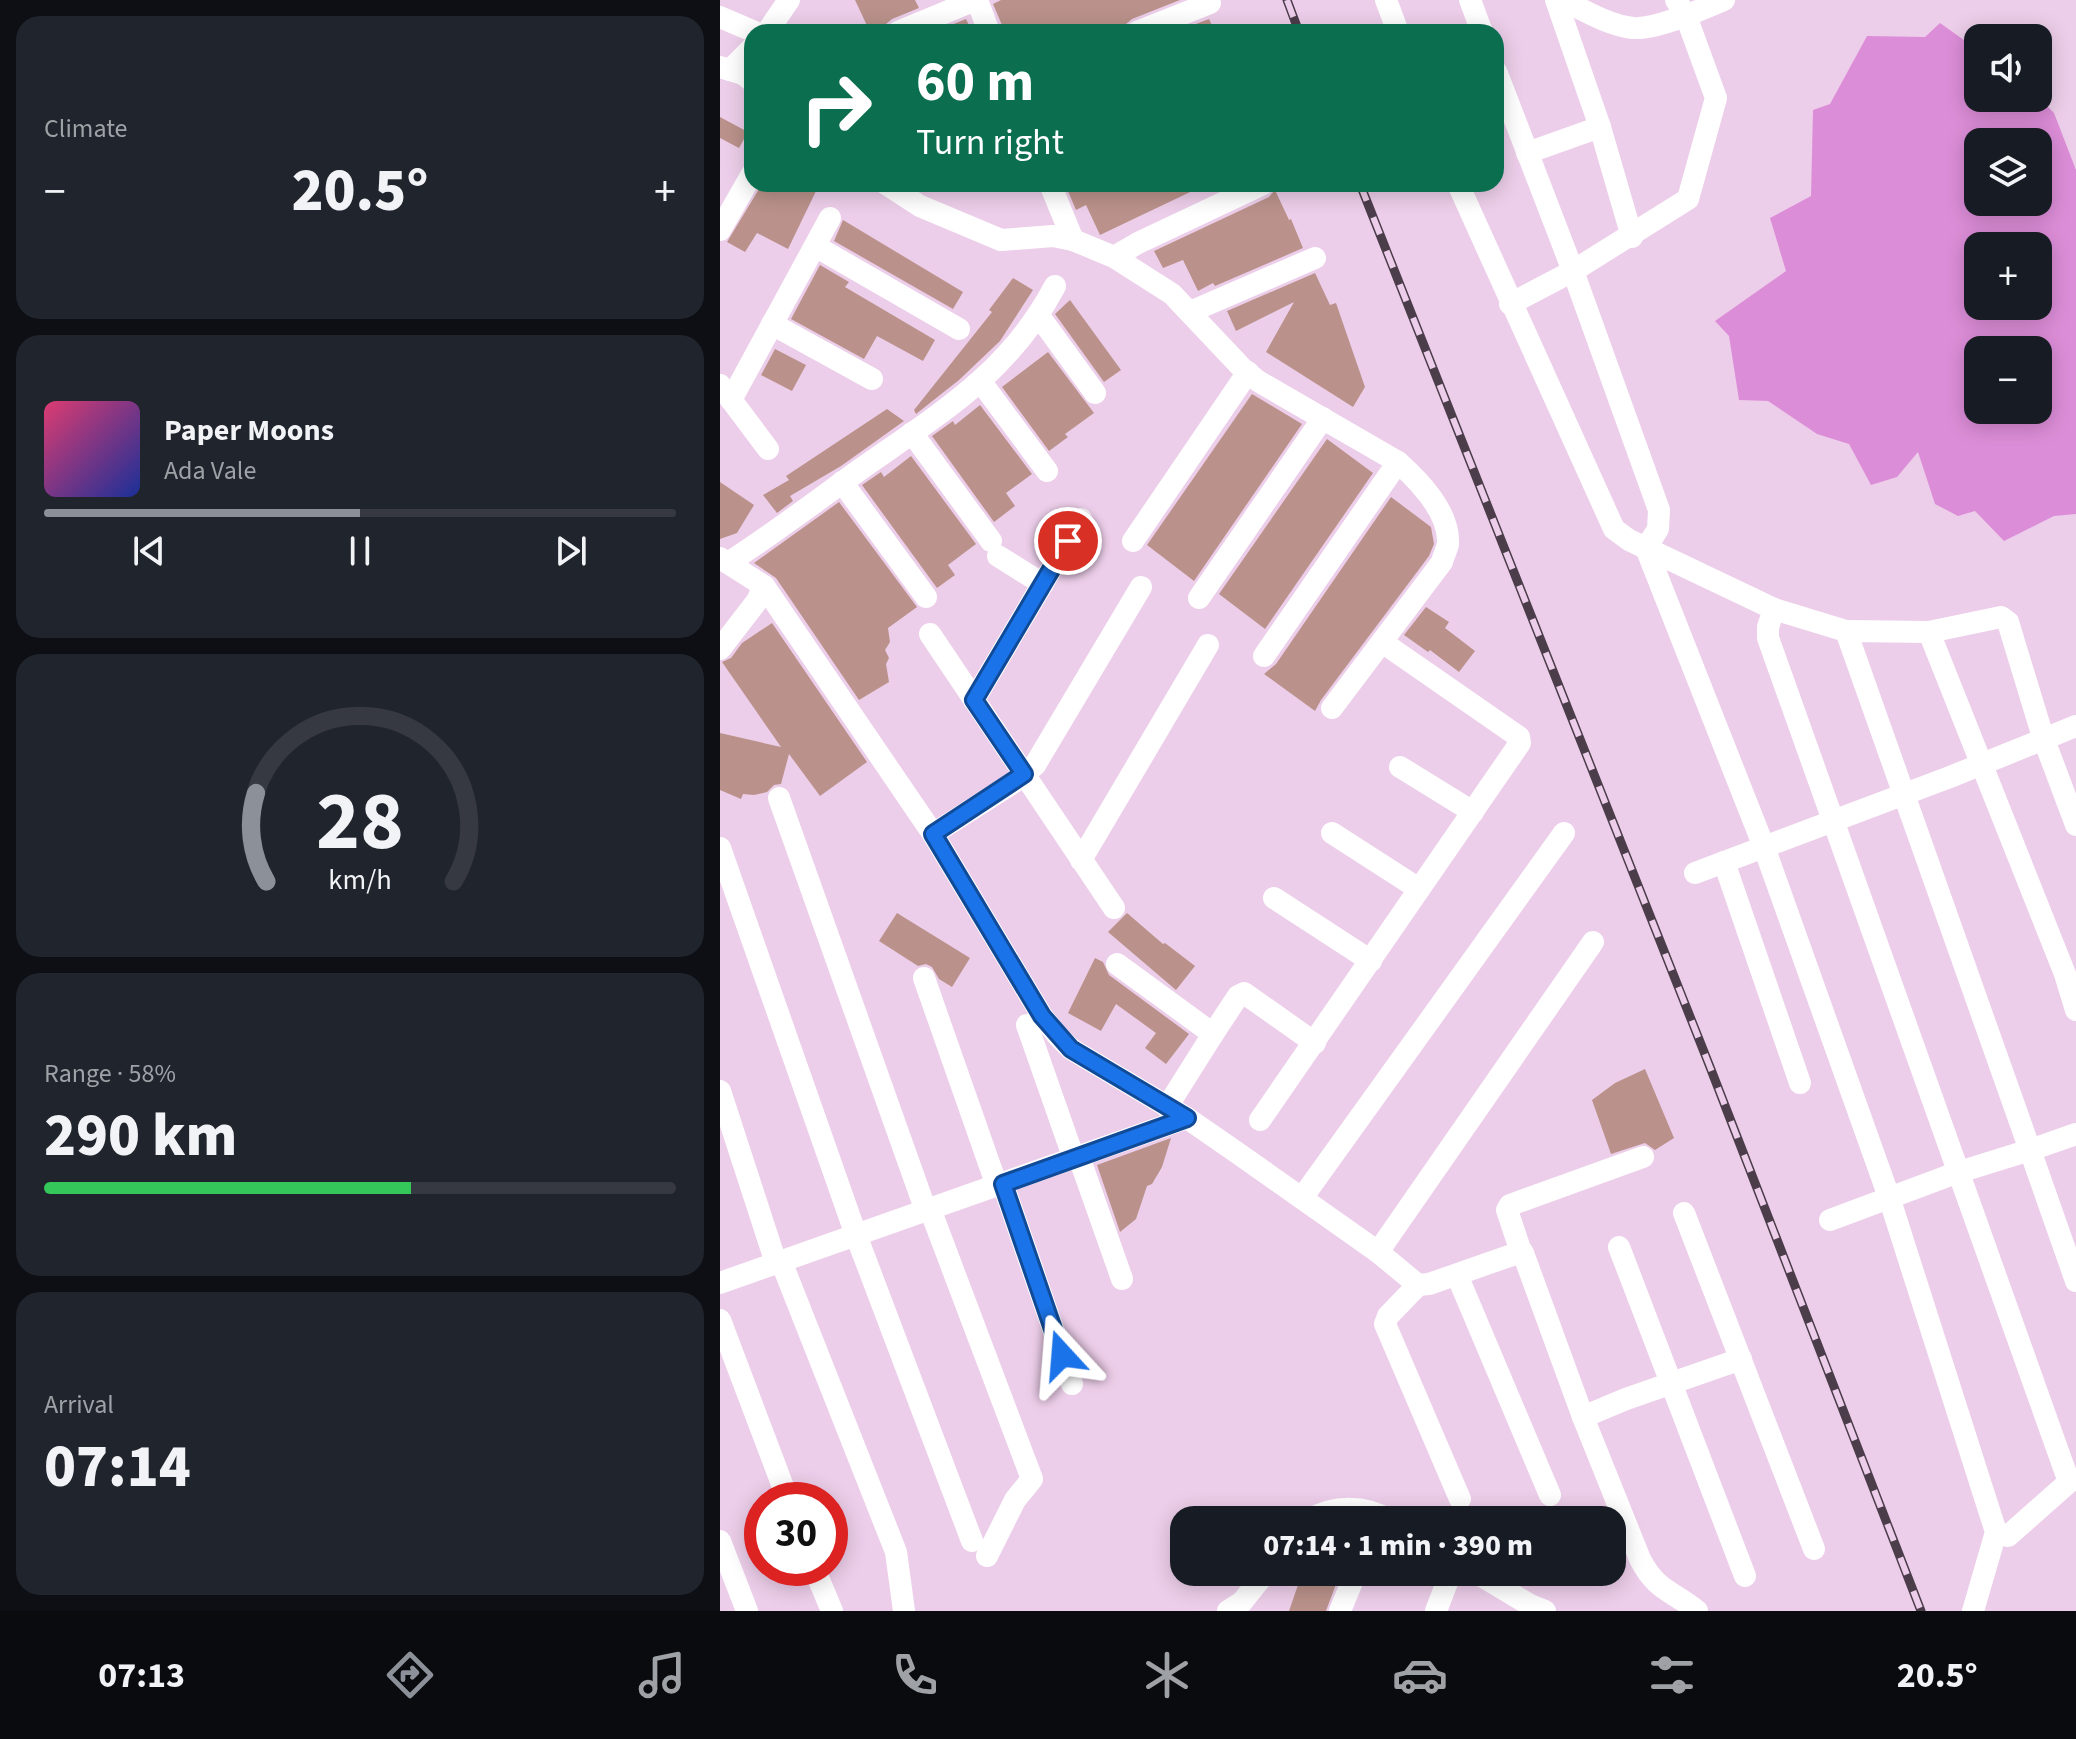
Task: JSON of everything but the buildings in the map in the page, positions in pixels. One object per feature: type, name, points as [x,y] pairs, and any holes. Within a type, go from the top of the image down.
[{"type":"street","points":[[772,24],[789,0]]},
{"type":"street","points":[[918,24],[976,0],[986,24]]},
{"type":"street","points":[[1386,0],[1395,24]]},
{"type":"street","points":[[1470,0],[1479,24]]},
{"type":"street","points":[[1556,0],[1600,127],[1632,237]]},
{"type":"street","points":[[1563,0],[1606,21],[1636,28],[1681,8],[1724,0]]},
{"type":"street","points":[[1157,24],[1210,3]]},
{"type":"street","points":[[1510,304],[1632,237],[1688,199],[1716,98],[1681,8]]},
{"type":"street","points":[[720,17],[744,27]]},
{"type":"street","points":[[725,68],[744,54]]},
{"type":"street","points":[[725,68],[744,75]]},
{"type":"street","points":[[1504,92],[1573,271],[1659,510],[1661,518],[1658,529],[1646,548]]},
{"type":"street","points":[[1527,153],[1600,127]]},
{"type":"street","points":[[720,230],[744,188]]},
{"type":"street","points":[[898,192],[920,206],[1001,240],[1053,236],[1073,240],[1114,257],[1161,285],[1248,372],[1398,462],[1428,493],[1444,522],[1448,543],[1442,562],[1332,708]]},
{"type":"street","points":[[1053,192],[1073,240]]},
{"type":"street","points":[[1114,257],[1246,192]]},
{"type":"street","points":[[1461,192],[1614,529],[1646,548],[1774,609],[1846,631],[1929,632],[2001,617],[2005,619],[2043,737],[2076,825]]},
{"type":"street","points":[[768,449],[726,392],[772,324],[830,218]]},
{"type":"street","points":[[815,246],[959,329]]},
{"type":"street","points":[[1190,312],[1315,258]]},
{"type":"street","points":[[1055,286],[1039,316],[981,382],[842,482],[724,560],[764,586],[933,834],[1042,1016],[1057,1035],[1071,1049],[1187,1118],[1378,1252],[1418,1285]]},
{"type":"street","points":[[1039,316],[1095,393]]},
{"type":"street","points":[[772,324],[872,379]]},
{"type":"street","points":[[1133,541],[1248,372]]},
{"type":"street","points":[[981,382],[1047,471]]},
{"type":"street","points":[[1199,598],[1323,418]]},
{"type":"street","points":[[912,433],[995,548],[1043,584]]},
{"type":"street","points":[[1264,656],[1398,462]]},
{"type":"street","points":[[842,482],[926,597]]},
{"type":"street","points":[[974,700],[1081,519]]},
{"type":"street","points":[[1646,548],[1764,847],[1889,1197],[1996,1532],[1973,1611]]},
{"type":"street","points":[[720,649],[757,601],[764,586]]},
{"type":"street","points":[[933,834],[1035,765],[1141,587]]},
{"type":"street","points":[[1774,609],[1768,638],[1956,1173],[2072,1480],[2008,1536],[1996,1532]]},
{"type":"street","points":[[1846,631],[2076,1281]]},
{"type":"street","points":[[1929,632],[2065,974],[2076,1010]]},
{"type":"street","points":[[930,634],[1114,908]]},
{"type":"street","points":[[1260,1120],[1521,739],[1382,642]]},
{"type":"street","points":[[1081,860],[1208,645]]},
{"type":"street","points":[[1695,873],[2076,726]]},
{"type":"street","points":[[1400,767],[1473,812]]},
{"type":"street","points":[[720,848],[856,1235],[980,1548],[1032,1479],[928,1210],[779,798]]},
{"type":"street","points":[[1332,833],[1419,889]]},
{"type":"street","points":[[1302,1198],[1564,833]]},
{"type":"street","points":[[1724,862],[1800,1083]]},
{"type":"street","points":[[1274,898],[1371,961]]},
{"type":"street","points":[[1378,1252],[1593,942]]},
{"type":"street","points":[[1117,964],[1213,1034]]},
{"type":"street","points":[[924,978],[1072,1384]]},
{"type":"street","points":[[1167,1107],[1238,996],[1244,993],[1315,1043]]},
{"type":"street","points":[[1027,1025],[1122,1279]]},
{"type":"street","points":[[720,1091],[779,1262],[896,1552],[904,1611]]},
{"type":"street","points":[[720,1283],[1187,1118]]},
{"type":"street","points":[[1830,1220],[1956,1173],[2076,1134]]},
{"type":"street","points":[[1643,1157],[1510,1205],[1507,1210],[1583,1417],[1649,1577],[1697,1611]]},
{"type":"street","points":[[1684,1213],[1814,1549]]},
{"type":"street","points":[[1619,1247],[1745,1576]]},
{"type":"street","points":[[1460,1499],[1385,1324],[1418,1285],[1429,1284],[1521,1252]]},
{"type":"street","points":[[1457,1275],[1550,1495]]},
{"type":"street","points":[[720,1320],[781,1482]]},
{"type":"street","points":[[1583,1417],[1741,1359]]},
{"type":"street","points":[[720,1541],[747,1611]]},
{"type":"street","points":[[822,1586],[832,1611]]},
{"type":"street","points":[[1228,1611],[1242,1602],[1255,1586]]},
{"type":"street","points":[[1340,1611],[1350,1586]]},
{"type":"street","points":[[1436,1611],[1446,1586]]},
{"type":"street","points":[[1498,1586],[1545,1611]]},
{"type":"shaded area","points":[[1940,23],[1964,40],[1964,112],[2052,111],[2076,170],[2076,514],[2054,516],[2004,541],[1975,511],[1958,516],[1935,504],[1918,452],[1897,477],[1871,485],[1849,444],[1817,434],[1768,401],[1739,400],[1729,336],[1715,321],[1786,271],[1770,218],[1811,196],[1813,110],[1830,104],[1867,36],[1925,37]]},
{"type":"railway","points":[[1287,0],[1296,24]]},
{"type":"railway","points":[[1363,192],[1710,1067],[1921,1611]]},
{"type":"route","points":[[1062,1355],[1003,1184],[1187,1118],[1071,1049],[1057,1035],[1042,1016],[933,834],[1024,774],[974,700],[1068,541]]}]
